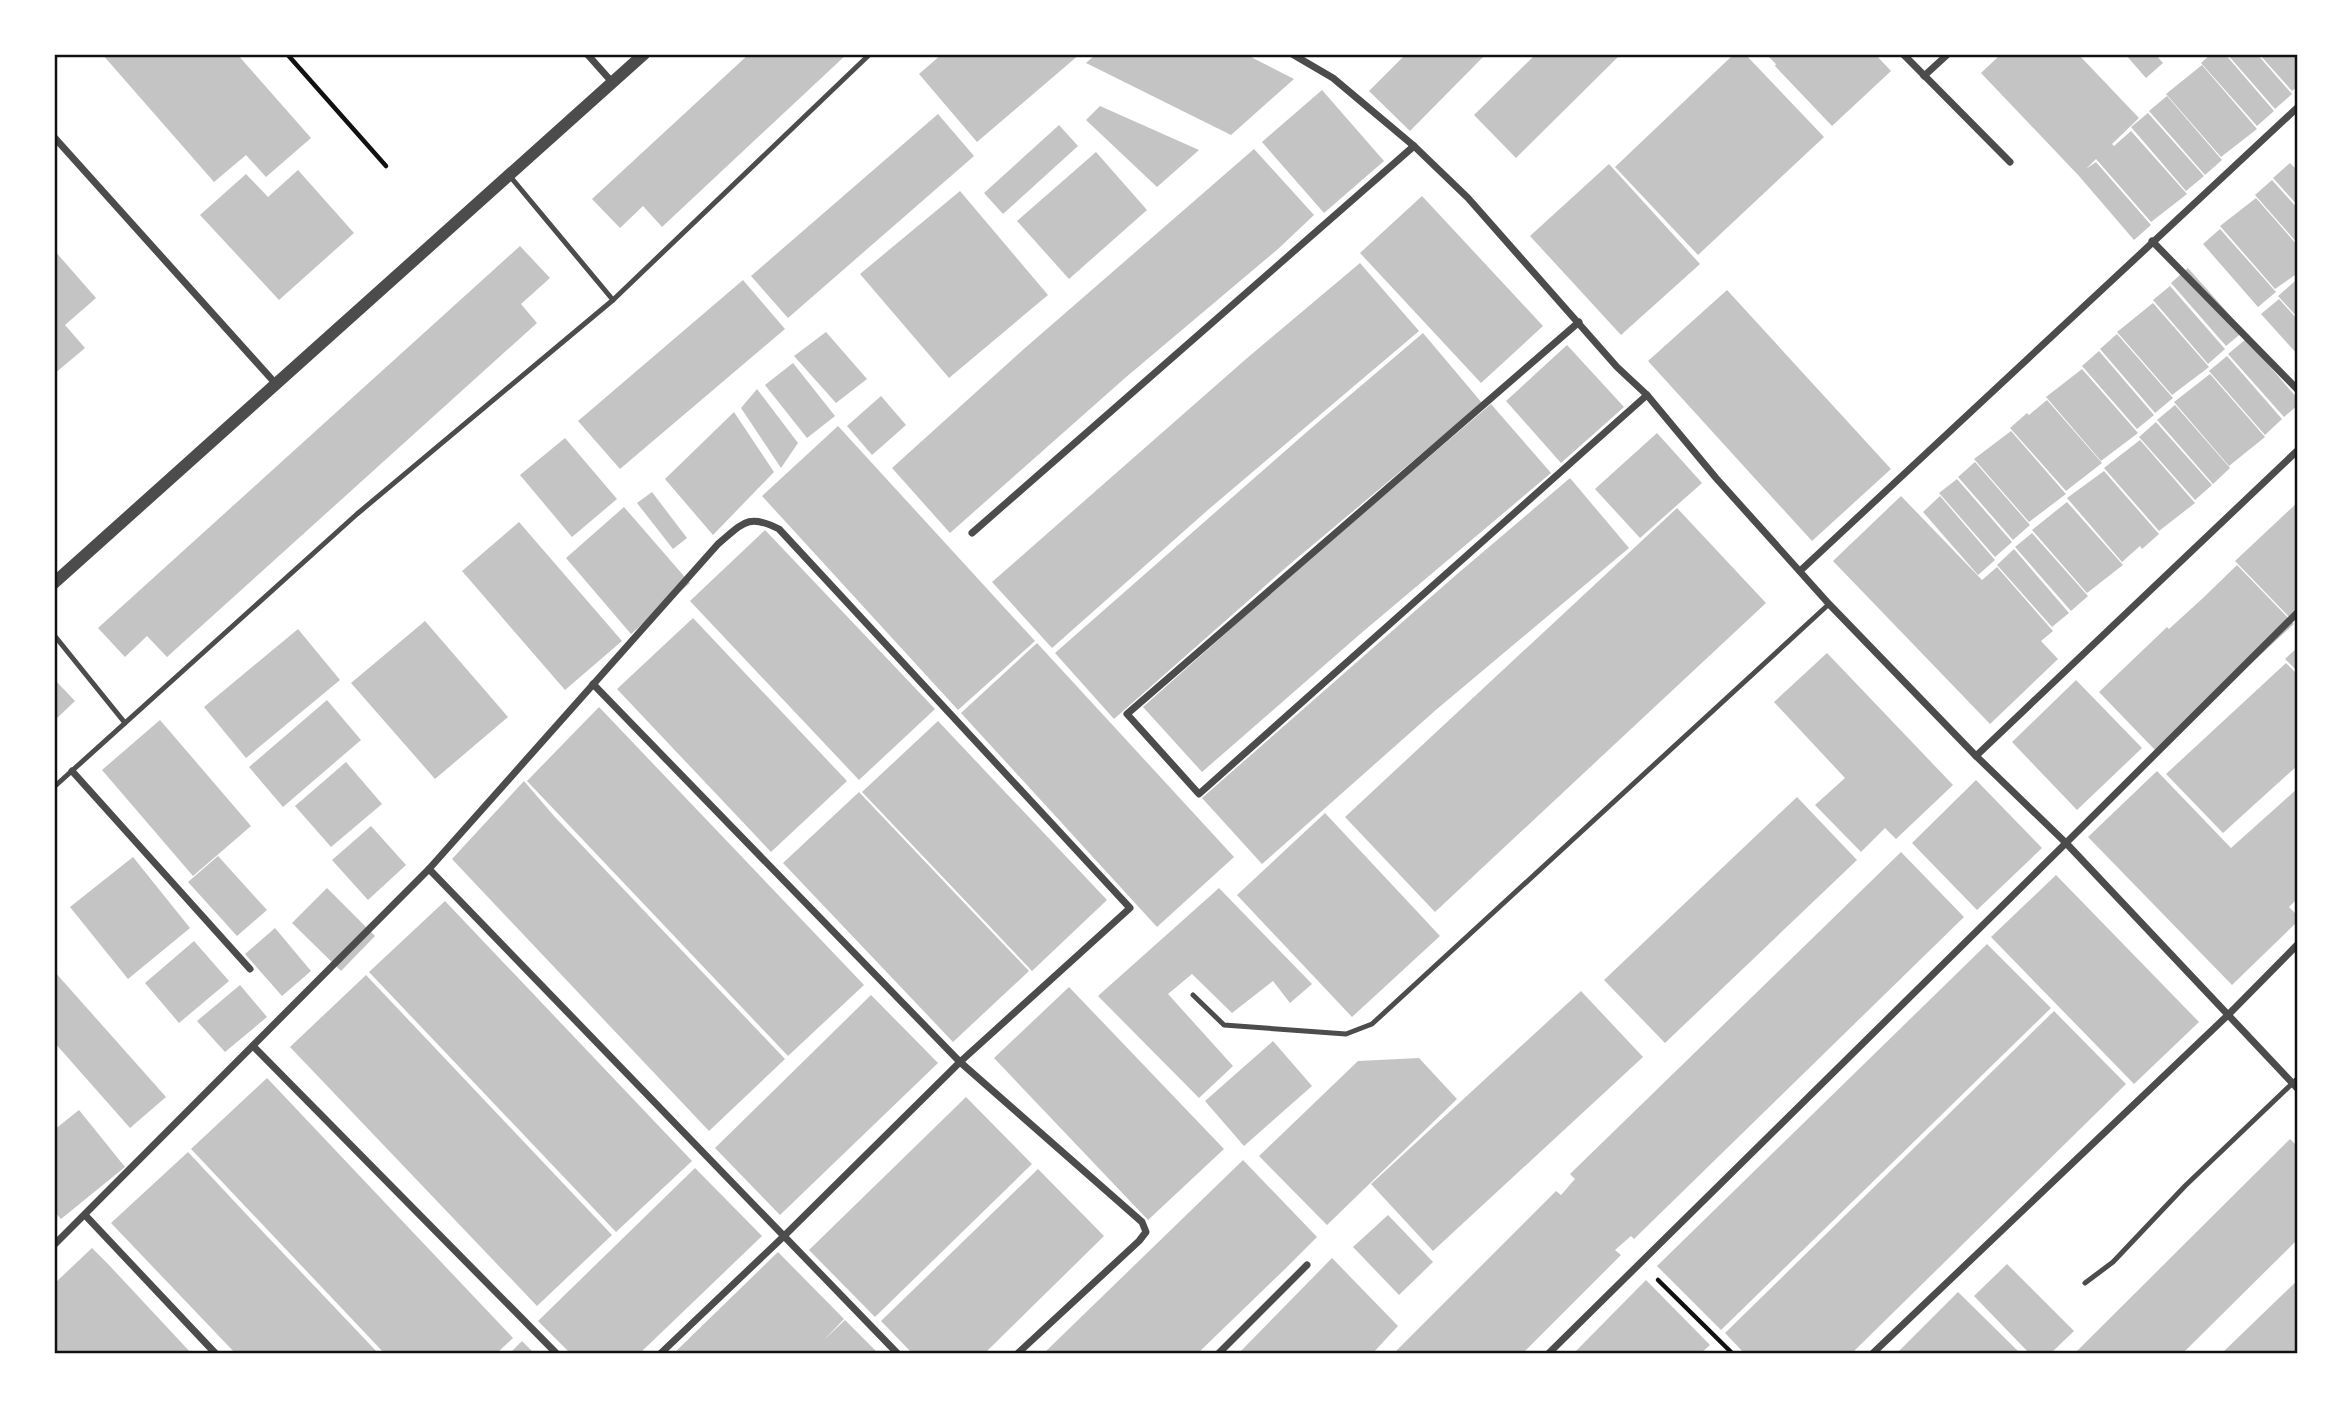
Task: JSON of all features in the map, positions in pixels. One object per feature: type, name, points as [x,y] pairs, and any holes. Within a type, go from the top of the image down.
[{"type":"street","points":[[587,54],[612,82]]},
{"type":"street","points":[[54,583],[644,54]]},
{"type":"street","points":[[1292,54],[1333,78],[1413,146],[1468,198],[1617,367],[1647,395],[1716,478],[1829,604],[1976,756],[2066,843],[2296,1083]]},
{"type":"street","points":[[1903,54],[2010,162]]},
{"type":"street","points":[[1924,76],[1948,54]]},
{"type":"street","points":[[1800,571],[2298,107]]},
{"type":"street","points":[[54,137],[276,384]]},
{"type":"street","points":[[972,533],[1413,146]]},
{"type":"street","points":[[2152,241],[2298,390]]},
{"type":"street","points":[[1579,322],[1127,714],[1199,794],[1647,395]]},
{"type":"street","points":[[1976,756],[2298,450]]},
{"type":"street","points":[[54,1245],[429,870],[718,544],[742,523],[761,519],[779,529],[1130,908],[960,1062],[660,1354]]},
{"type":"street","points":[[1548,1354],[2298,612]]},
{"type":"street","points":[[593,684],[960,1062],[1142,1222],[1146,1232],[1139,1241],[1017,1354]]},
{"type":"street","points":[[72,771],[250,969]]},
{"type":"street","points":[[429,870],[898,1354]]},
{"type":"street","points":[[1872,1354],[2228,1015],[2298,944]]},
{"type":"street","points":[[253,1046],[557,1354]]},
{"type":"street","points":[[85,1215],[216,1354]]},
{"type":"street","points":[[1218,1354],[1307,1265]]},
{"type":"lane","points":[[54,787],[357,513],[613,300],[870,54]]},
{"type":"lane","points":[[509,175],[613,300]]},
{"type":"lane","points":[[1193,995],[1224,1025],[1346,1034],[1372,1024],[1829,604]]},
{"type":"lane","points":[[54,635],[125,723]]},
{"type":"lane","points":[[2085,1283],[2113,1262],[2185,1186],[2296,1083]]},
{"type":"path","points":[[287,54],[386,166]]},
{"type":"path","points":[[1639,1263],[1733,1354]]},
{"type":"building","points":[[102,54],[237,54],[311,138],[266,177],[246,155],[214,182]]},
{"type":"building","points":[[749,54],[847,54],[662,227],[643,206],[620,228],[592,199]]},
{"type":"building","points":[[942,54],[1080,54],[977,142],[919,74]]},
{"type":"building","points":[[1096,54],[1245,54],[1294,79],[1231,135],[1086,63]]},
{"type":"building","points":[[1406,54],[1486,54],[1410,131],[1369,91]]},
{"type":"building","points":[[1536,54],[1621,54],[1516,158],[1474,115]]},
{"type":"building","points":[[1734,54],[1745,54],[1824,137],[1698,255],[1615,167]]},
{"type":"building","points":[[1766,54],[1875,54],[1891,71],[1832,126]]},
{"type":"building","points":[[2001,54],[2078,54],[2139,118],[2112,144],[2114,146],[2131,131],[2187,194],[2151,222],[2096,159],[2086,169],[2096,162],[2151,225],[2134,240],[2079,176],[1981,73]]},
{"type":"building","points":[[2125,54],[2155,54],[2163,63],[2146,78]]},
{"type":"building","points":[[2211,54],[2225,54],[2274,111],[2257,126],[2201,63]]},
{"type":"building","points":[[2227,54],[2257,54],[2292,94],[2275,109]]},
{"type":"building","points":[[2259,54],[2298,54],[2298,86],[2292,91]]},
{"type":"building","points":[[2202,65],[2257,129],[2221,157],[2166,94]]},
{"type":"building","points":[[1322,90],[1384,161],[1324,213],[1262,142]]},
{"type":"building","points":[[2167,96],[2222,160],[2205,175],[2149,111]]},
{"type":"building","points":[[1100,106],[1199,150],[1157,187],[1086,120]]},
{"type":"building","points":[[2148,113],[2204,176],[2186,191],[2131,127]]},
{"type":"building","points":[[938,114],[974,156],[788,318],[751,276]]},
{"type":"building","points":[[1059,125],[1078,146],[1003,214],[984,193]]},
{"type":"building","points":[[1254,149],[1314,215],[950,533],[892,468]]},
{"type":"building","points":[[1096,152],[1147,210],[1069,279],[1017,221]]},
{"type":"building","points":[[2290,163],[2298,171],[2298,206],[2273,178]]},
{"type":"building","points":[[1609,164],[1700,264],[1621,335],[1530,236]]},
{"type":"building","points":[[298,170],[354,233],[279,300],[200,215],[246,174],[268,197]]},
{"type":"building","points":[[2272,180],[2298,209],[2298,244],[2255,195]]},
{"type":"building","points":[[960,191],[1048,295],[949,378],[860,274]]},
{"type":"building","points":[[1422,196],[1543,326],[1481,383],[1360,253]]},
{"type":"building","points":[[2256,198],[2298,246],[2298,273],[2275,289],[2220,226]]},
{"type":"building","points":[[2220,229],[2276,292],[2258,307],[2203,244]]},
{"type":"building","points":[[520,246],[550,278],[521,304],[537,323],[167,657],[147,636],[125,657],[98,628]]},
{"type":"building","points":[[54,250],[96,298],[65,325],[85,348],[54,374]]},
{"type":"building","points":[[1360,263],[1419,331],[1209,509],[1052,648],[992,582],[1246,359]]},
{"type":"building","points":[[2188,268],[2244,331],[2226,346],[2171,283]]},
{"type":"building","points":[[743,280],[785,329],[620,469],[578,421]]},
{"type":"building","points":[[2295,281],[2298,284],[2298,318],[2278,296]]},
{"type":"building","points":[[2170,286],[2225,349],[2208,364],[2153,300]]},
{"type":"building","points":[[1727,290],[1891,469],[1812,541],[1648,361]]},
{"type":"building","points":[[2279,299],[2298,320],[2298,355],[2261,314]]},
{"type":"building","points":[[2153,303],[2209,367],[2172,395],[2117,332]]},
{"type":"building","points":[[826,332],[867,379],[836,403],[794,356]]},
{"type":"building","points":[[1423,333],[1482,403],[1290,564],[1114,719],[1055,653]]},
{"type":"building","points":[[2117,334],[2173,398],[2155,413],[2100,349]]},
{"type":"building","points":[[2246,339],[2298,399],[2298,405],[2284,417],[2228,354]]},
{"type":"building","points":[[1567,345],[1624,407],[1561,463],[1506,401]]},
{"type":"building","points":[[2099,351],[2154,415],[2137,429],[2082,366]]},
{"type":"building","points":[[2227,356],[2282,419],[2265,435],[2209,371]]},
{"type":"building","points":[[793,363],[835,416],[807,438],[765,385]]},
{"type":"building","points":[[2082,369],[2138,433],[2101,461],[2046,397]]},
{"type":"building","points":[[2210,374],[2265,437],[2229,466],[2174,402]]},
{"type":"building","points":[[757,389],[798,443],[781,468],[741,408]]},
{"type":"building","points":[[881,396],[906,425],[872,455],[847,426]]},
{"type":"building","points":[[2047,400],[2102,463],[2066,491],[2010,428]]},
{"type":"building","points":[[1491,404],[1551,473],[1202,772],[1143,707],[1300,567]]},
{"type":"building","points":[[2175,405],[2230,468],[2213,484],[2157,420]]},
{"type":"building","points":[[734,412],[774,472],[713,535],[665,479]]},
{"type":"building","points":[[2156,422],[2212,485],[2195,500],[2139,437]]},
{"type":"building","points":[[838,426],[1035,641],[958,710],[762,496]]},
{"type":"building","points":[[2011,431],[2066,494],[2029,522],[1974,459]]},
{"type":"building","points":[[1657,433],[1702,483],[1640,538],[1595,489]]},
{"type":"building","points":[[565,438],[617,499],[572,537],[520,475]]},
{"type":"building","points":[[2140,440],[2195,503],[2159,531],[2104,468]]},
{"type":"building","points":[[1975,462],[2030,525],[2013,540],[1958,477]]},
{"type":"building","points":[[2104,471],[2159,534],[2122,562],[2067,498]]},
{"type":"building","points":[[1570,478],[1629,548],[1437,709],[1262,864],[1202,798]]},
{"type":"building","points":[[1957,479],[2012,542],[1995,557],[1939,493]]},
{"type":"building","points":[[652,492],[687,538],[673,549],[637,503]]},
{"type":"building","points":[[1901,496],[1982,580],[1997,567],[2053,631],[2041,641],[2058,659],[1990,724],[1833,561]]},
{"type":"building","points":[[1940,496],[1995,560],[1978,575],[1923,512]]},
{"type":"building","points":[[2067,502],[2123,565],[2087,593],[2032,530]]},
{"type":"building","points":[[2298,502],[2298,616],[2293,621],[2235,561]]},
{"type":"building","points":[[624,507],[690,583],[631,634],[566,558]]},
{"type":"building","points":[[1677,508],[1766,603],[1435,912],[1345,817]]},
{"type":"building","points":[[519,522],[622,641],[565,690],[462,571]]},
{"type":"building","points":[[765,530],[935,709],[859,780],[690,601]]},
{"type":"building","points":[[2032,533],[2088,596],[2071,611],[2015,547]]},
{"type":"building","points":[[2014,549],[2069,613],[2052,627],[1997,565]]},
{"type":"building","points":[[2237,565],[2294,624],[2156,751],[2099,692]]},
{"type":"building","points":[[693,618],[847,781],[771,852],[617,689]]},
{"type":"building","points":[[425,621],[508,717],[435,779],[351,683]]},
{"type":"building","points":[[298,629],[340,680],[246,758],[204,707]]},
{"type":"building","points":[[1037,643],[1234,857],[1157,927],[961,713]]},
{"type":"building","points":[[2298,647],[2298,672],[2285,659]]},
{"type":"building","points":[[1827,653],[1953,785],[1896,839],[1885,828],[1861,852],[1815,805],[1845,778],[1774,702]]},
{"type":"building","points":[[2286,663],[2298,675],[2298,765],[2223,833],[2166,774]]},
{"type":"building","points":[[54,679],[75,701],[54,721]]},
{"type":"building","points":[[2076,680],[2142,748],[2077,810],[2012,742]]},
{"type":"building","points":[[327,700],[361,740],[283,807],[249,767]]},
{"type":"building","points":[[599,707],[864,985],[788,1056],[527,781]]},
{"type":"building","points":[[160,720],[251,826],[193,876],[102,770]]},
{"type":"building","points":[[938,721],[1107,900],[1032,971],[862,792]]},
{"type":"building","points":[[346,762],[382,804],[331,847],[295,806]]},
{"type":"building","points":[[2157,771],[2231,848],[2298,788],[2298,898],[2289,907],[2298,916],[2298,921],[2232,985],[2088,837]]},
{"type":"building","points":[[1976,780],[2042,848],[1977,910],[1912,843]]},
{"type":"building","points":[[524,781],[785,1059],[709,1131],[452,859]]},
{"type":"building","points":[[859,792],[1029,971],[953,1042],[783,863]]},
{"type":"building","points":[[1797,797],[1857,860],[1665,1043],[1604,980]]},
{"type":"building","points":[[1325,813],[1440,936],[1352,1017],[1237,895]]},
{"type":"building","points":[[371,826],[406,865],[368,900],[332,860]]},
{"type":"building","points":[[1901,852],[1964,917],[1634,1239],[1631,1236],[1615,1250],[1621,1255],[1522,1354],[1393,1354],[1556,1191],[1561,1195],[1575,1179],[1570,1174]]},
{"type":"building","points":[[218,856],[267,910],[237,936],[188,882]]},
{"type":"building","points":[[133,857],[190,928],[128,979],[70,907]]},
{"type":"building","points":[[2056,875],[2199,1022],[2134,1084],[1991,937]]},
{"type":"building","points":[[327,888],[375,936],[341,971],[292,923]]},
{"type":"building","points":[[1219,888],[1312,984],[1290,1003],[1273,981],[1232,1013],[1192,974],[1168,994],[1233,1066],[1199,1098],[1098,996]]},
{"type":"building","points":[[445,901],[692,1161],[616,1232],[369,972]]},
{"type":"building","points":[[275,928],[311,971],[282,996],[245,954]]},
{"type":"building","points":[[194,941],[229,981],[179,1023],[145,983]]},
{"type":"building","points":[[1987,944],[2051,1008],[1721,1330],[1657,1266]]},
{"type":"building","points":[[54,971],[166,1097],[130,1128],[54,1042]]},
{"type":"building","points":[[366,975],[612,1235],[537,1306],[290,1047]]},
{"type":"building","points":[[240,985],[267,1017],[225,1052],[197,1021]]},
{"type":"building","points":[[1069,987],[1224,1149],[1148,1220],[994,1058]]},
{"type":"building","points":[[1581,991],[1643,1057],[1433,1251],[1371,1184]]},
{"type":"building","points":[[871,995],[938,1063],[780,1215],[715,1148]]},
{"type":"building","points":[[2054,1011],[2126,1084],[1851,1354],[1745,1354],[1725,1333]]},
{"type":"building","points":[[1273,1041],[1312,1086],[1244,1146],[1205,1101]]},
{"type":"building","points":[[1419,1058],[1457,1099],[1327,1225],[1259,1156],[1358,1061]]},
{"type":"building","points":[[267,1078],[513,1338],[496,1354],[385,1354],[191,1149]]},
{"type":"building","points":[[966,1097],[1032,1164],[875,1317],[809,1250]]},
{"type":"building","points":[[79,1110],[125,1167],[61,1219],[54,1211],[54,1130]]},
{"type":"building","points":[[2290,1139],[2298,1147],[2298,1239],[2182,1354],[2074,1354]]},
{"type":"building","points":[[188,1152],[379,1354],[236,1354],[111,1223]]},
{"type":"building","points":[[1243,1160],[1317,1237],[1285,1269],[1197,1354],[1043,1354]]},
{"type":"building","points":[[695,1168],[762,1236],[639,1354],[571,1354],[538,1321]]},
{"type":"building","points":[[1038,1169],[1104,1236],[984,1354],[913,1354],[881,1321]]},
{"type":"building","points":[[1388,1215],[1433,1262],[1399,1295],[1353,1247]]},
{"type":"building","points":[[92,1248],[192,1354],[54,1354],[54,1284]]},
{"type":"building","points":[[778,1252],[844,1319],[824,1340],[845,1320],[879,1354],[673,1354]]},
{"type":"building","points":[[1332,1258],[1398,1326],[1372,1354],[1238,1354]]},
{"type":"building","points":[[2007,1264],[2074,1331],[2050,1354],[2030,1354],[1974,1296]]},
{"type":"building","points":[[1646,1280],[1710,1345],[1700,1354],[1573,1354]]},
{"type":"building","points":[[2298,1280],[2298,1354],[2221,1354],[2279,1298]]},
{"type":"building","points":[[1958,1292],[2021,1354],[1896,1354]]},
{"type":"building","points":[[522,1341],[535,1354],[509,1354]]}]
